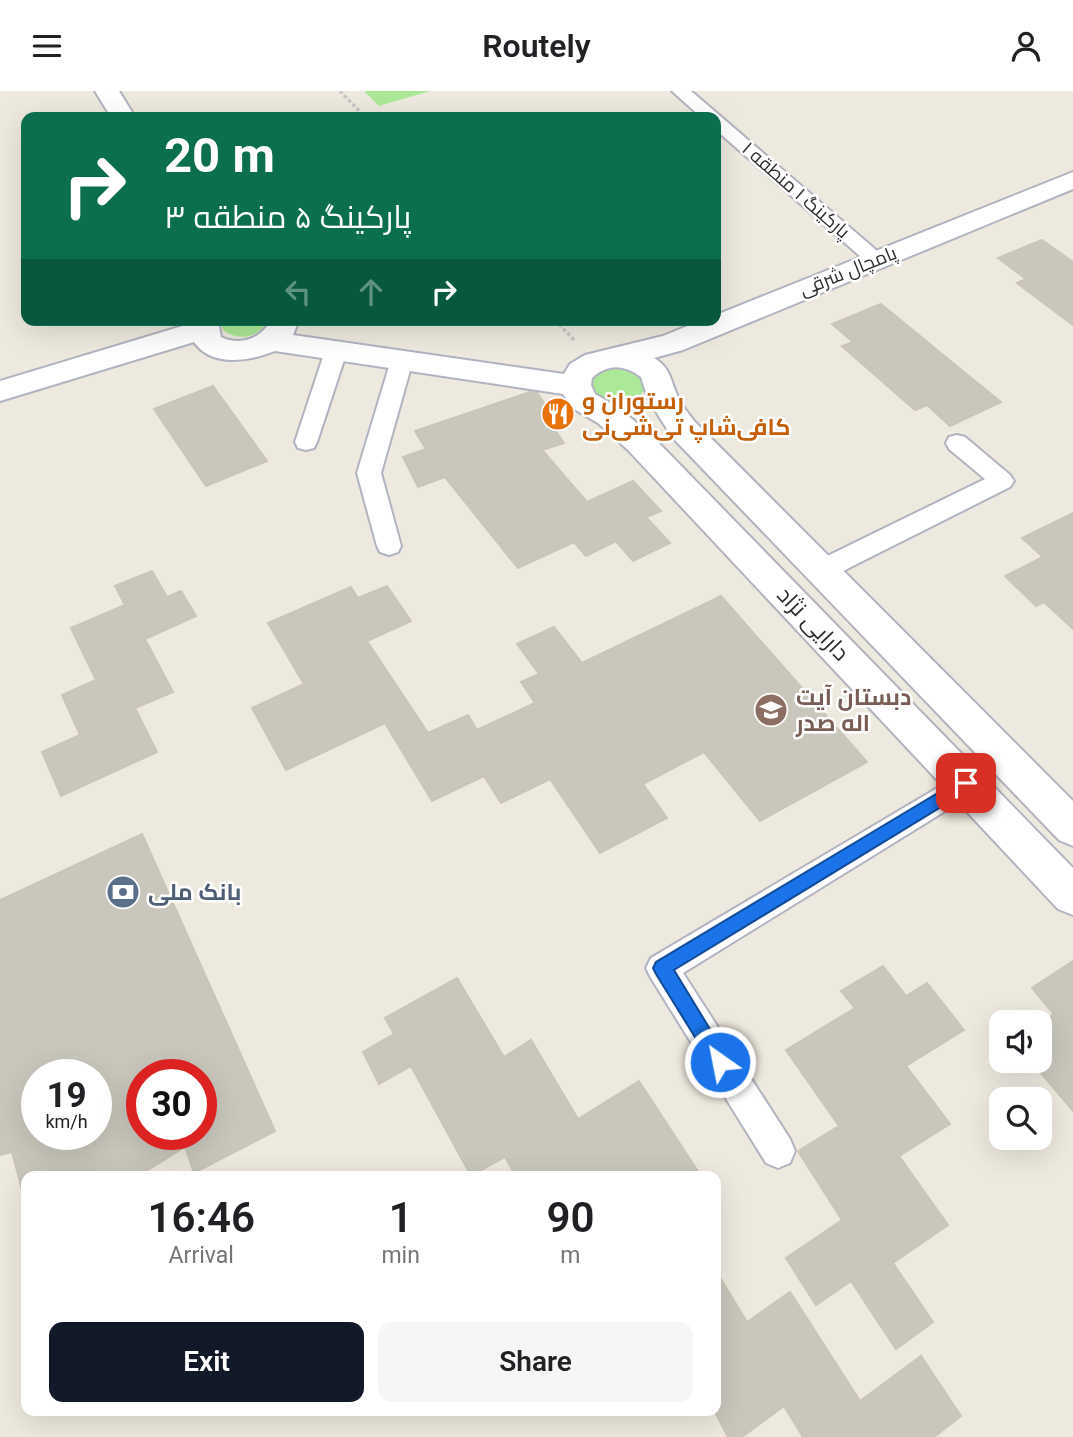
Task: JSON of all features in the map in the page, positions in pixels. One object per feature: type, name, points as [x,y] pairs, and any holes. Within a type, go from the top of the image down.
[{"type":"street","points":[[107,91],[121,112]]},
{"type":"street","points":[[681,91],[705,112]]},
{"type":"street","name":"پارکینگ ۱ منطقه ۱","points":[[721,125],[876,260]]},
{"type":"street","name":"پامچال شرقی","points":[[721,323],[1073,180]]},
{"type":"street","name":"پامچال شرقی","points":[[662,395],[695,359],[1073,201]]},
{"type":"street","points":[[0,391],[199,326]]},
{"type":"street","points":[[202,326],[204,338],[212,344],[234,351],[248,350],[281,328],[582,376]]},
{"type":"street","name":"پامچال شرقی","points":[[582,376],[607,358],[621,357],[673,343],[715,326]]},
{"type":"street","points":[[281,328],[336,351],[402,360],[582,376]]},
{"type":"street","points":[[306,442],[336,351]]},
{"type":"street","name":"دارایی نژاد","points":[[621,357],[634,360],[655,372],[660,381],[662,395],[683,429],[1073,828]]},
{"type":"street","points":[[389,546],[369,473],[402,360]]},
{"type":"street","name":"دارایی نژاد","points":[[582,376],[579,395],[586,403],[608,415],[639,442],[1073,897]]},
{"type":"street","points":[[820,571],[1002,481],[957,443]]},
{"type":"street","points":[[778,1151],[662,968],[966,783]]},
{"type":"path","points":[[340,91],[360,112]]},
{"type":"green space","points":[[364,91],[430,91],[379,106]]},
{"type":"green space","points":[[264,326],[253,335],[242,337],[224,331],[222,327]]},
{"type":"green space","points":[[616,367],[630,370],[641,377],[646,386],[640,397],[616,403],[605,400],[594,392],[592,382],[597,374]]},
{"type":"building","points":[[1042,240],[1073,262],[1073,325],[1017,283],[1026,279],[998,258]]},
{"type":"building","points":[[881,304],[1001,402],[950,426],[927,405],[915,410],[842,346],[853,342],[832,324]]},
{"type":"building","points":[[213,386],[267,461],[206,486],[154,409]]},
{"type":"building","points":[[530,392],[537,393],[562,428],[555,430],[564,443],[542,450],[587,502],[633,481],[661,511],[646,517],[670,543],[633,561],[616,541],[586,556],[574,542],[518,568],[445,477],[418,487],[403,457],[426,449],[415,431]]},
{"type":"building","points":[[1073,513],[1073,629],[1044,602],[1036,606],[1005,576],[1043,557],[1022,538]]},
{"type":"building","points":[[152,571],[167,597],[181,591],[196,616],[145,639],[173,692],[135,708],[157,752],[61,796],[42,752],[80,735],[62,695],[96,680],[71,628],[125,605],[115,586]]},
{"type":"building","points":[[387,586],[411,621],[367,641],[428,733],[468,715],[477,730],[535,703],[521,682],[539,674],[517,644],[554,627],[582,663],[721,596],[867,762],[760,821],[704,752],[643,784],[667,818],[600,853],[550,779],[501,803],[484,776],[432,801],[385,723],[286,770],[252,708],[304,684],[268,623],[351,587],[358,598]]},
{"type":"building","points":[[142,834],[275,1131],[193,1171],[186,1150],[217,1150],[217,1059],[126,1059],[126,1150],[180,1150],[146,1171],[21,1171],[21,1186],[12,1152],[0,1155],[0,900]]},
{"type":"building","points":[[1073,961],[1073,1111],[1041,1073],[1052,1073],[1054,1014],[1032,988]]},
{"type":"building","points":[[883,966],[906,996],[927,983],[964,1030],[906,1066],[950,1124],[899,1156],[948,1225],[893,1263],[933,1322],[896,1349],[851,1281],[816,1305],[786,1258],[842,1220],[798,1151],[839,1126],[786,1050],[855,1008],[841,991]]},
{"type":"building","points":[[457,978],[504,1057],[531,1040],[578,1119],[639,1081],[698,1171],[513,1171],[505,1157],[480,1171],[468,1171],[411,1066],[379,1084],[363,1052],[394,1034],[385,1018]]},
{"type":"building","points":[[721,1279],[747,1322],[790,1292],[860,1401],[921,1356],[961,1416],[934,1437],[803,1437],[784,1406],[742,1437],[728,1437],[717,1416],[721,1416]]},
{"type":"place","name":"رستوران و کافی‌شاپ تی‌شی‌نی","points":[[558,414]]},
{"type":"place","name":"دبستان آیت اله صدر","points":[[771,710]]},
{"type":"place","name":"بانک ملی","points":[[123,892]]},
{"type":"route","points":[[720,1062],[662,968],[966,783]]}]
